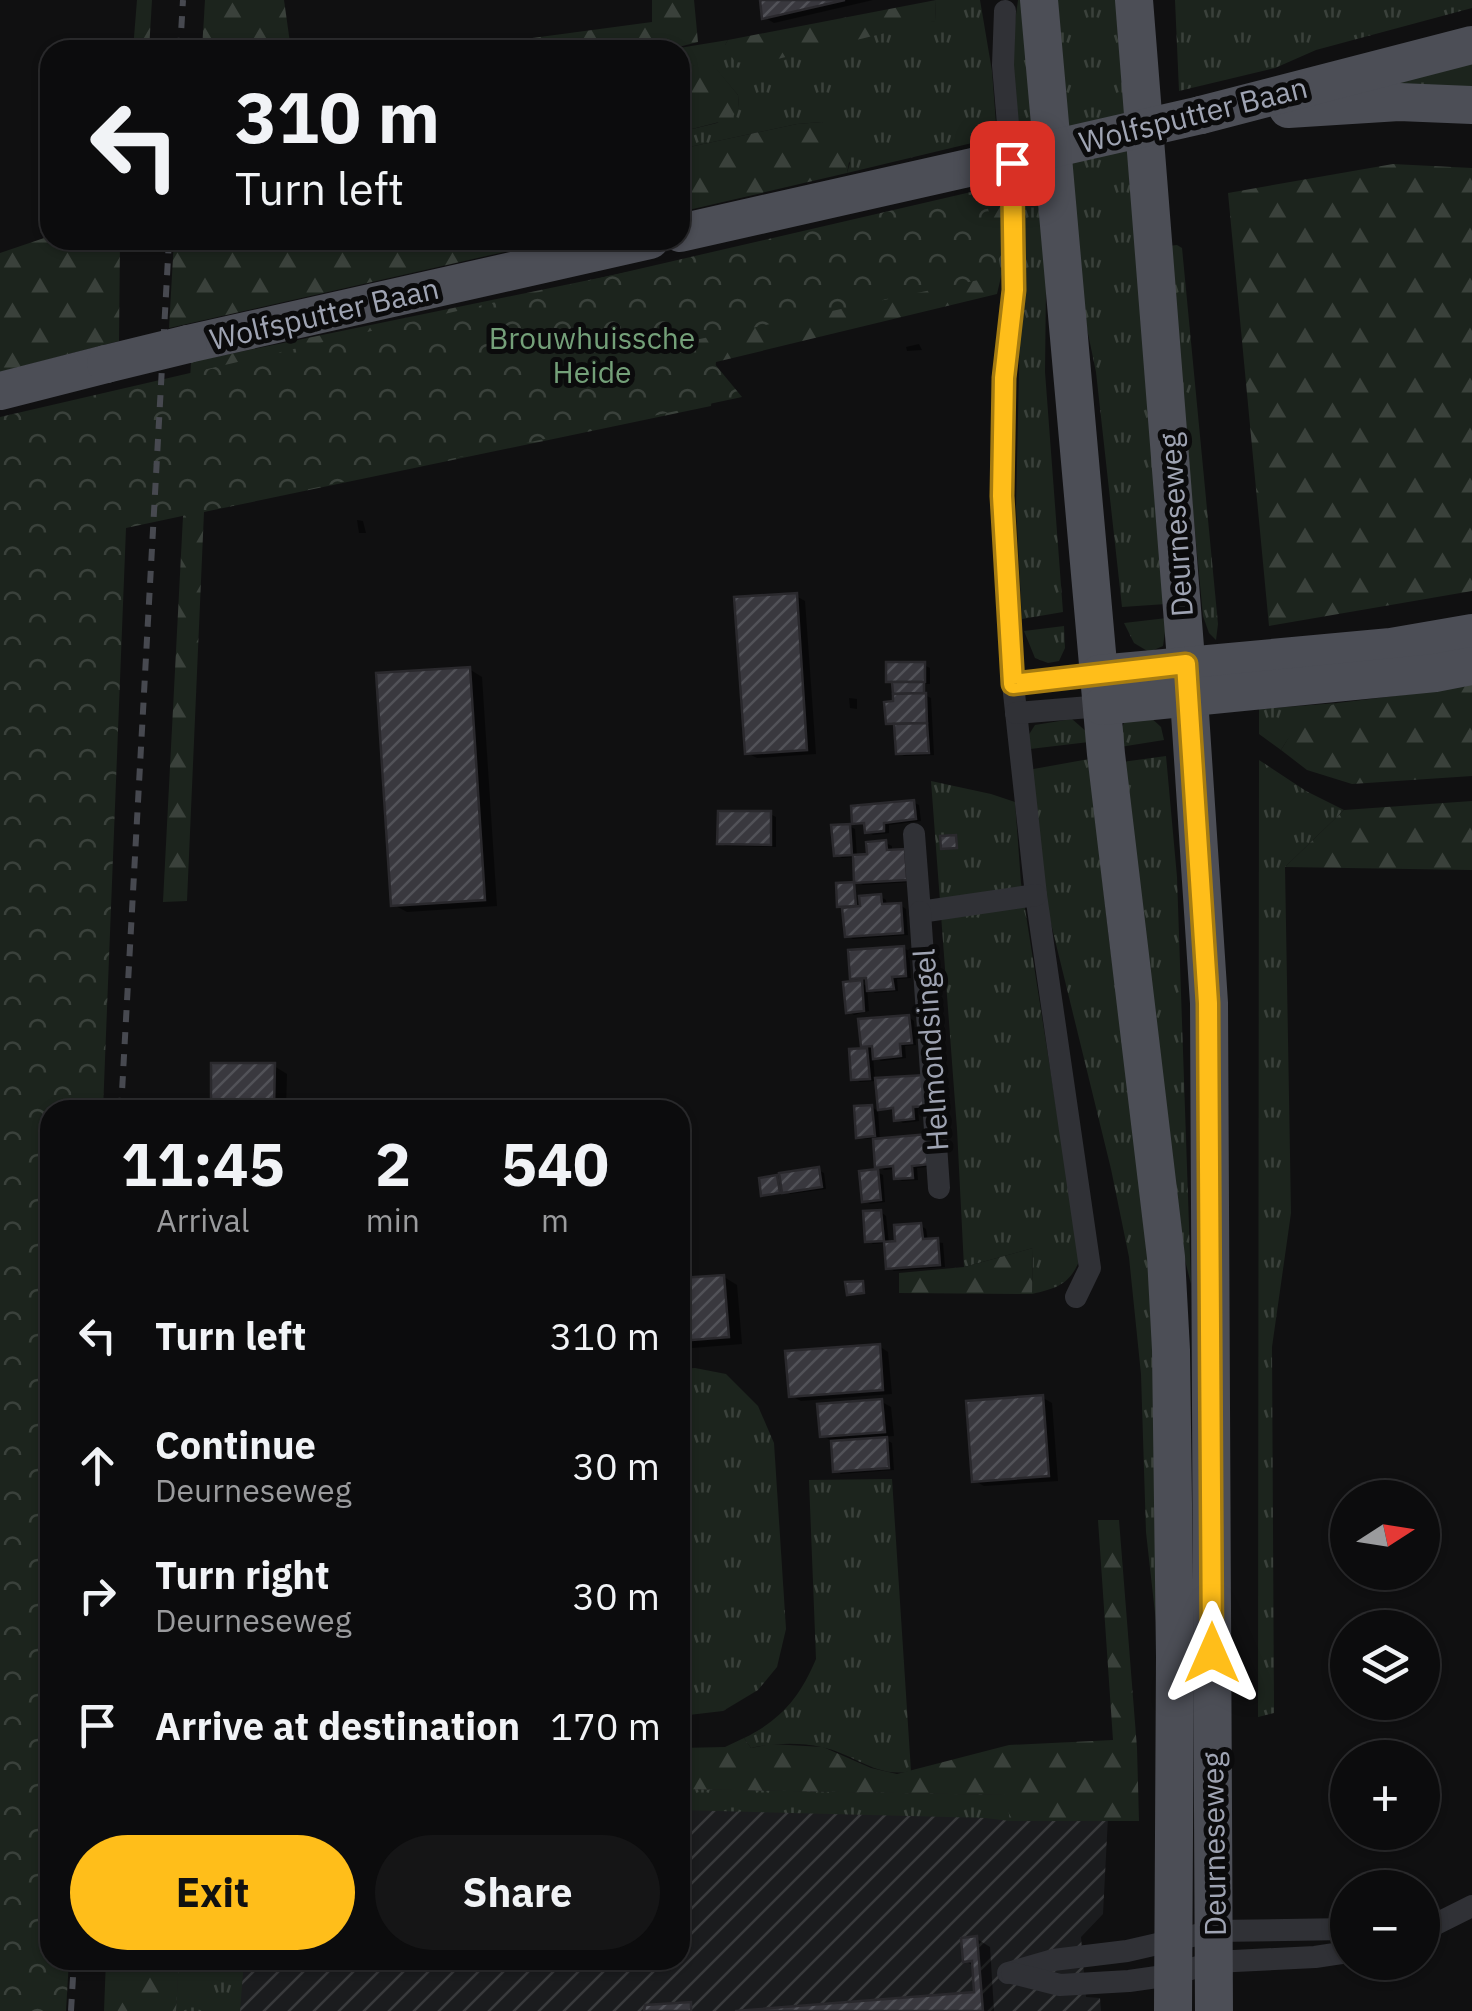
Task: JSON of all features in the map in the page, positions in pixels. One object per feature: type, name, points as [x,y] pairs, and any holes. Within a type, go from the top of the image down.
[{"type":"main road","name":"Deurneseweg","points":[[1134,0],[1208,1003],[1214,2011]]},
{"type":"main road","name":"Deurneseweg","points":[[1022,6],[1122,907],[1166,1257],[1175,1656],[1172,1975]]},
{"type":"main road","points":[[1350,74],[1472,30]]},
{"type":"main road","name":"Wolfsputter Baan","points":[[690,231],[1201,115],[1472,44]]},
{"type":"main road","points":[[1201,115],[1399,102],[1472,106]]},
{"type":"main road","name":"Wolfsputter Baan","points":[[0,391],[188,344],[606,250]]},
{"type":"main road","points":[[1100,690],[1187,681],[1472,632]]},
{"type":"main road","points":[[1187,681],[1435,673],[1472,666]]},
{"type":"street","name":"Deurneseweg","points":[[1022,6],[1004,65],[1014,196],[1014,290],[1004,378],[1002,496],[1013,684],[1036,896],[1090,1268],[1076,1297]]},
{"type":"street","points":[[1013,684],[1100,690]]},
{"type":"street","points":[[1016,712],[1100,690]]},
{"type":"street","name":"Helmondsingel","points":[[914,834],[939,1188]]},
{"type":"street","name":"Helmondsingel","points":[[920,912],[1036,896]]},
{"type":"street","points":[[1440,1921],[1472,1906]]},
{"type":"street","points":[[1172,1975],[1214,1946],[1330,1931]]},
{"type":"street","points":[[1172,1975],[1214,1946],[1315,1958],[1330,1955]]},
{"type":"street","name":"Deurneseweg","points":[[1127,1951],[1172,1975],[1060,1985],[1008,1972],[1054,1960],[1127,1951]]},
{"type":"shaded area","points":[[690,1771],[1110,1778],[1103,1914],[1081,1937],[1086,1997],[1100,1998],[1101,2011],[131,2011],[133,1970],[690,1970]]},
{"type":"green space","points":[[137,0],[152,0],[150,40],[134,40]]},
{"type":"green space","points":[[205,0],[284,0],[290,40],[203,40]]},
{"type":"green space","points":[[652,0],[694,0],[698,42],[517,40],[652,22]]},
{"type":"green space","points":[[936,0],[980,0],[992,71],[997,137],[847,173],[850,163],[822,122],[690,147],[690,130],[717,123],[739,108],[738,95],[710,62],[690,67],[690,46],[935,21]]},
{"type":"green space","points":[[936,0],[935,21],[757,64],[735,62],[725,45],[728,40]]},
{"type":"green space","points":[[1018,0],[1025,0],[1046,284],[1045,372],[1063,612],[1022,619],[1016,506],[1021,282],[1010,59]]},
{"type":"green space","points":[[1057,0],[1116,0],[1166,604],[1122,607],[1096,372],[1080,295]]},
{"type":"green space","points":[[1175,0],[1472,0],[1472,8],[1316,50],[1275,68],[1179,91]]},
{"type":"green space","points":[[710,61],[738,95],[739,108],[731,119],[690,129],[690,66]]},
{"type":"green space","points":[[1472,63],[1472,96],[1352,93]]},
{"type":"green space","points":[[822,122],[840,135],[851,152],[847,173],[690,210],[690,147]]},
{"type":"green space","points":[[1393,164],[1472,168],[1472,591],[1269,626],[1228,193]]},
{"type":"green space","name":"Brouwhuissche Heide","points":[[984,189],[1002,275],[695,340],[742,397],[126,528],[103,1100],[40,1100],[40,1970],[68,1970],[66,2011],[0,2011],[0,417]]},
{"type":"green space","points":[[1001,195],[1003,268],[997,294],[716,362],[711,406],[204,512],[187,901],[163,902],[191,362]]},
{"type":"green space","points":[[40,239],[40,250],[120,250],[119,341],[0,372],[0,253]]},
{"type":"green space","points":[[1168,246],[1182,248],[1218,624],[1216,640],[1203,616]]},
{"type":"green space","points":[[173,250],[513,250],[169,328]]},
{"type":"green space","points":[[1167,618],[1163,646],[1149,652],[1134,643],[1124,623]]},
{"type":"green space","points":[[1064,626],[1065,648],[1059,661],[1048,663],[1035,658],[1024,631]]},
{"type":"green space","points":[[1472,682],[1472,776],[1352,784],[1307,770],[1281,750],[1294,729],[1311,713],[1337,703],[1428,692]]},
{"type":"green space","points":[[1337,703],[1304,721],[1281,750],[1259,734],[1259,709]]},
{"type":"green space","points":[[1149,716],[1161,727],[1164,740],[1120,747],[1120,731],[1127,717]]},
{"type":"green space","points":[[1072,719],[1088,733],[1089,742],[1030,749],[1028,736],[1035,725]]},
{"type":"green space","points":[[1166,756],[1177,877],[1191,1284],[1184,1256],[1122,762]]},
{"type":"green space","points":[[1089,759],[1109,940],[1155,1250],[1157,1631],[1146,1532],[1141,1374],[1129,1257],[1044,895],[1028,770]]},
{"type":"green space","points":[[1259,760],[1344,810],[1285,867],[1291,1213],[1272,1347],[1274,1713],[1258,1717]]},
{"type":"green space","points":[[931,781],[1015,802],[1021,883],[1080,1259],[1062,1284],[1032,1294],[1033,1248],[964,1267]]},
{"type":"green space","points":[[1472,801],[1472,870],[1285,867],[1344,810]]},
{"type":"green space","points":[[1033,1248],[1032,1294],[899,1293],[899,1273],[964,1267]]},
{"type":"green space","points":[[690,1368],[726,1374],[758,1406],[774,1443],[786,1629],[777,1667],[758,1690],[723,1711],[690,1715]]},
{"type":"green space","points":[[892,1479],[911,1771],[876,1769],[813,1745],[751,1748],[744,1738],[788,1706],[816,1659],[809,1480]]},
{"type":"green space","points":[[1098,1520],[1119,1520],[1139,1821],[1010,1821],[1006,1795],[690,1789],[690,1748],[725,1747],[744,1738],[751,1748],[771,1744],[823,1747],[871,1768],[897,1774],[1009,1745],[1113,1740]]},
{"type":"green space","points":[[690,1789],[1007,1795],[1010,1821],[690,1810]]},
{"type":"green space","points":[[106,1970],[178,1970],[176,2011],[104,2011]]},
{"type":"green space","points":[[178,1970],[243,1970],[240,2011],[176,2011]]},
{"type":"building","points":[[760,0],[845,0],[762,19]]},
{"type":"building","points":[[797,593],[807,750],[745,754],[734,597]]},
{"type":"building","points":[[886,662],[925,662],[925,682],[886,682]]},
{"type":"building","points":[[470,667],[485,900],[391,906],[376,673]]},
{"type":"building","points":[[892,682],[924,682],[924,693],[893,694]]},
{"type":"building","points":[[926,693],[927,723],[886,724],[884,702],[893,701],[893,694]]},
{"type":"building","points":[[927,723],[929,753],[896,754],[894,724]]},
{"type":"building","points":[[914,800],[916,819],[884,823],[884,831],[865,833],[864,823],[852,824],[851,806]]},
{"type":"building","points":[[718,811],[771,811],[771,845],[717,844]]},
{"type":"building","points":[[850,824],[852,855],[834,856],[831,825]]},
{"type":"building","points":[[956,835],[957,848],[941,849],[940,836]]},
{"type":"building","points":[[886,840],[887,850],[905,849],[907,880],[854,883],[853,855],[867,854],[866,842]]},
{"type":"building","points":[[854,882],[856,906],[837,907],[836,883]]},
{"type":"building","points":[[881,894],[882,904],[901,903],[903,933],[845,937],[842,908],[860,906],[859,896]]},
{"type":"building","points":[[904,946],[906,976],[892,977],[894,989],[867,991],[866,978],[850,979],[848,950]]},
{"type":"building","points":[[862,980],[864,1011],[846,1013],[843,982]]},
{"type":"building","points":[[909,1015],[912,1043],[900,1044],[901,1056],[873,1059],[872,1046],[861,1047],[858,1019]]},
{"type":"building","points":[[867,1048],[870,1079],[851,1080],[849,1049]]},
{"type":"building","points":[[211,1063],[275,1063],[274,1100],[211,1100]]},
{"type":"building","points":[[925,1075],[928,1106],[913,1107],[914,1119],[894,1121],[893,1108],[878,1110],[875,1078]]},
{"type":"building","points":[[872,1105],[875,1136],[856,1138],[854,1106]]},
{"type":"building","points":[[928,1134],[931,1164],[912,1166],[913,1178],[894,1179],[893,1166],[875,1168],[873,1139]]},
{"type":"building","points":[[819,1167],[822,1187],[782,1193],[779,1173]]},
{"type":"building","points":[[878,1169],[881,1200],[862,1202],[859,1171]]},
{"type":"building","points":[[777,1175],[780,1193],[761,1196],[759,1178]]},
{"type":"building","points":[[881,1210],[884,1241],[865,1242],[863,1211]]},
{"type":"building","points":[[921,1223],[923,1239],[938,1238],[940,1265],[886,1269],[884,1242],[895,1241],[894,1225]]},
{"type":"building","points":[[724,1275],[729,1337],[690,1340],[690,1277]]},
{"type":"building","points":[[863,1281],[864,1293],[847,1295],[845,1282]]},
{"type":"building","points":[[880,1344],[883,1390],[789,1397],[785,1351]]},
{"type":"building","points":[[1043,1395],[1049,1476],[972,1482],[966,1401]]},
{"type":"building","points":[[882,1399],[885,1432],[820,1437],[817,1404]]},
{"type":"building","points":[[887,1437],[889,1468],[833,1472],[831,1441]]},
{"type":"building","points":[[977,1936],[983,2011],[735,2011],[974,1992],[972,1961],[963,1962],[961,1938]]},
{"type":"building","points":[[691,2002],[691,2011],[644,2011],[645,2005]]},
{"type":"railway","points":[[181,40],[183,0]]},
{"type":"railway","points":[[122,1100],[168,250]]},
{"type":"railway","points":[[71,2011],[73,1970]]},
{"type":"route","points":[[1012,163],[1014,290],[1004,378],[1002,496],[1013,684],[1186,664],[1208,1003],[1212,1653]]}]
